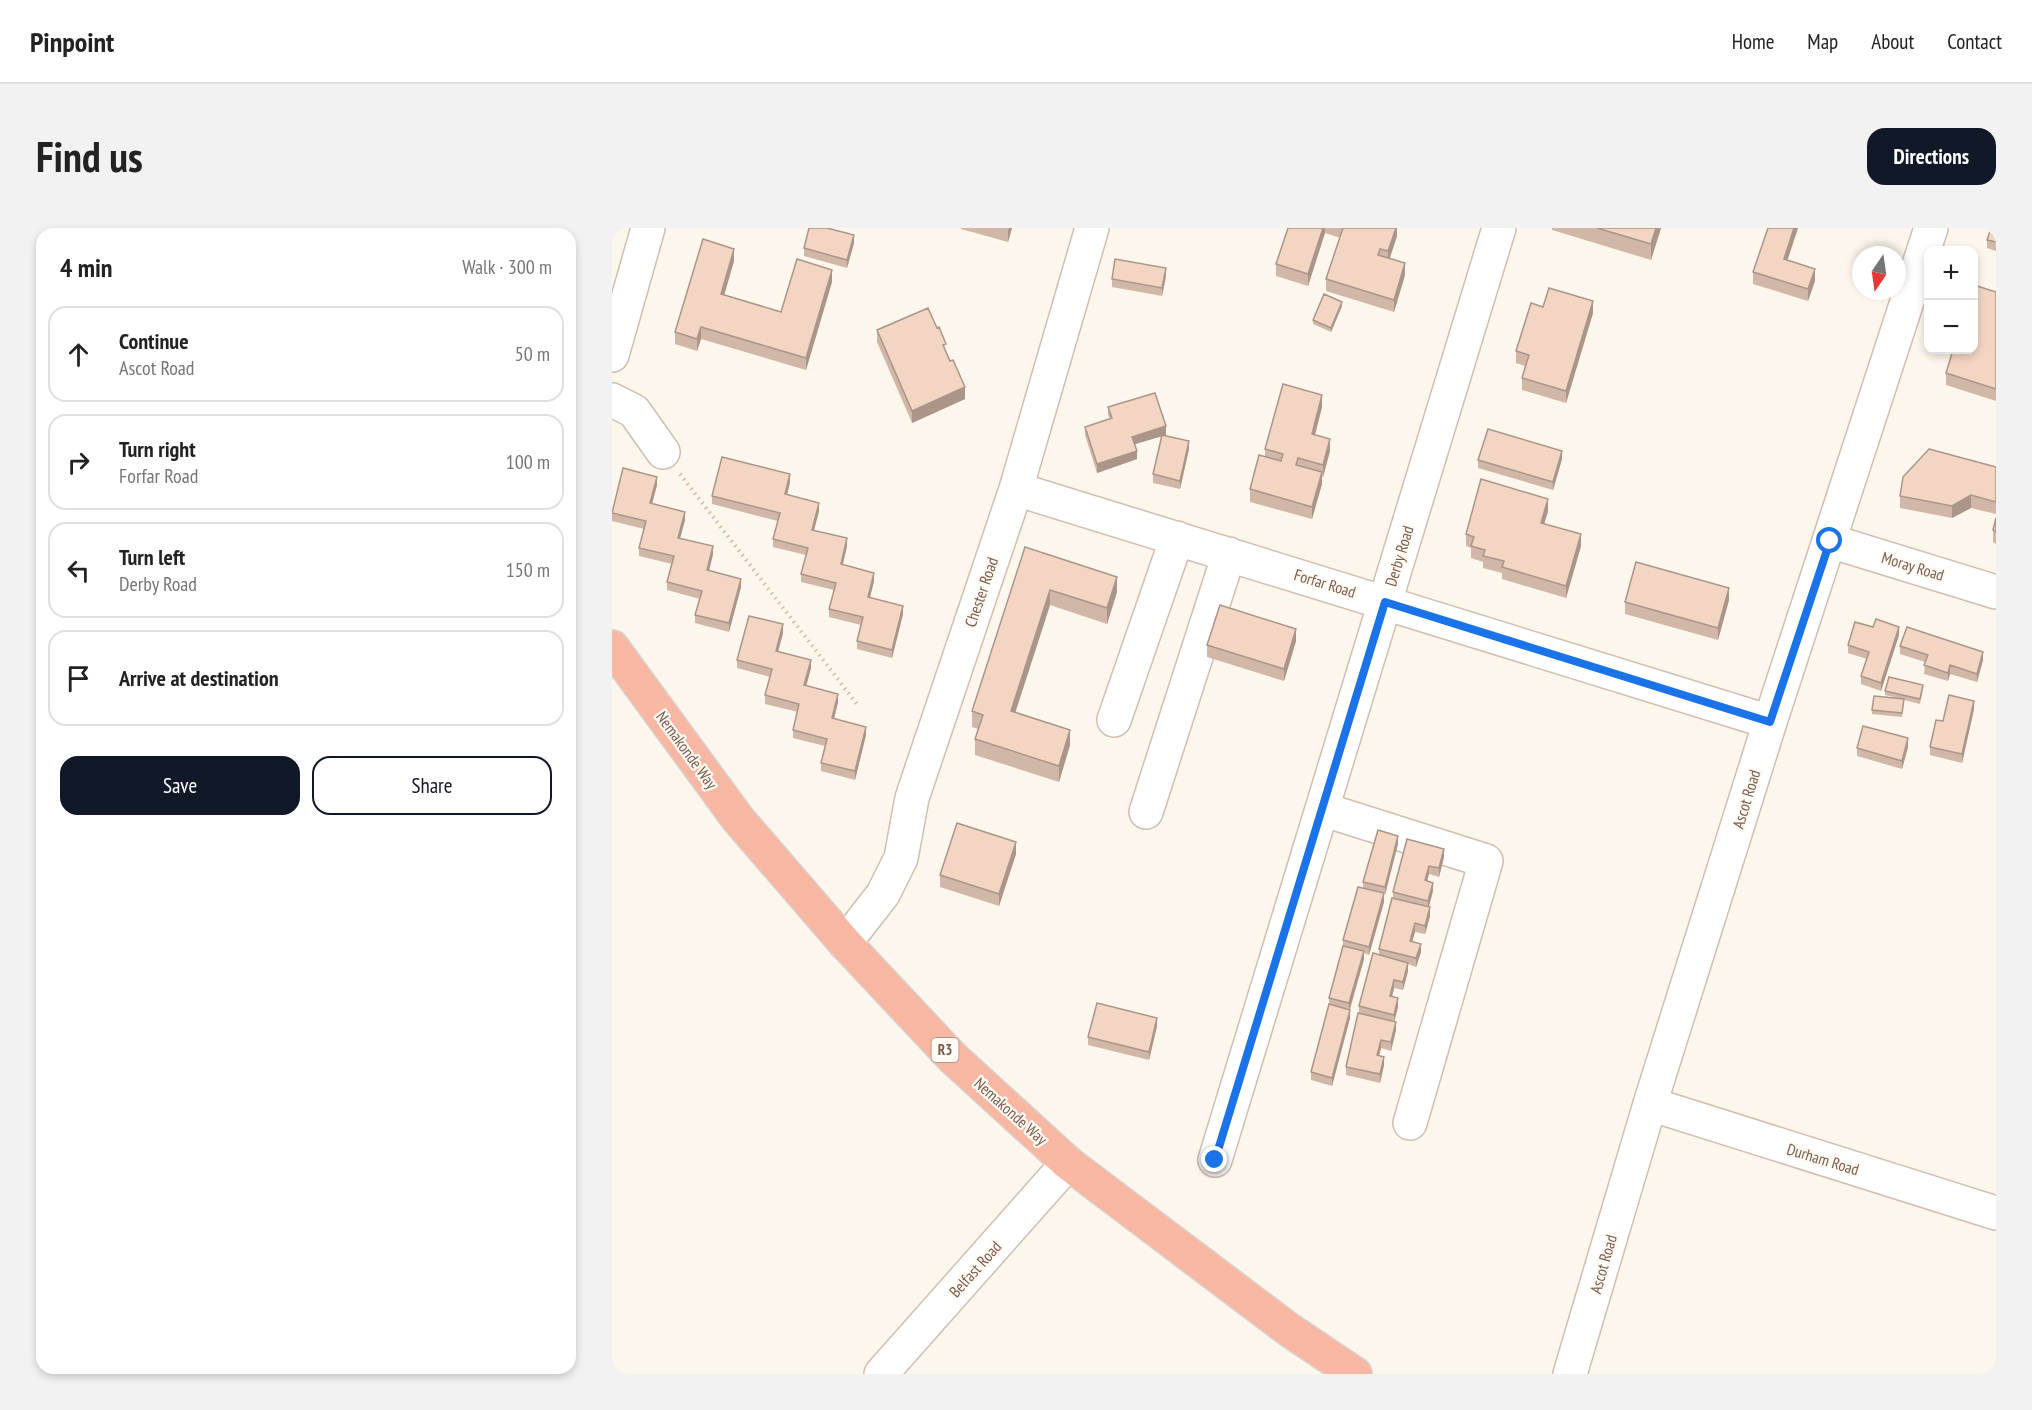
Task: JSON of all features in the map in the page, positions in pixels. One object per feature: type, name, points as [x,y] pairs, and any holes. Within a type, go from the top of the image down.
[{"type":"highway","name":"Nemakonde Way","points":[[612,647],[738,819],[845,943],[952,1057],[1068,1162],[1288,1329],[1355,1374]]},
{"type":"street","points":[[612,355],[648,228]]},
{"type":"street","name":"Chester Road","points":[[845,943],[883,894],[901,858],[912,798],[1016,489],[1092,228]]},
{"type":"street","name":"Derby Road","points":[[1215,1160],[1499,228]]},
{"type":"street","name":"Ascot Road","points":[[1570,1374],[1650,1104],[1770,722],[1931,228]]},
{"type":"street","points":[[612,400],[634,411],[663,452]]},
{"type":"street","name":"Forfar Road","points":[[1016,489],[1770,722]]},
{"type":"street","points":[[1114,720],[1176,538]]},
{"type":"street","name":"Moray Road","points":[[1830,541],[1996,592]]},
{"type":"street","points":[[1146,812],[1229,554]]},
{"type":"street","points":[[1322,809],[1486,861],[1410,1124]]},
{"type":"street","name":"Durham Road","points":[[1650,1104],[1996,1213]]},
{"type":"street","name":"Belfast Road","points":[[881,1374],[1068,1162]]},
{"type":"path","points":[[663,452],[857,704]]},
{"type":"building","points":[[809,228],[827,228],[854,235],[847,260],[804,248]]},
{"type":"building","points":[[1288,228],[1323,228],[1308,274],[1276,264]]},
{"type":"building","points":[[1343,228],[1396,228],[1388,251],[1380,249],[1378,255],[1405,263],[1394,300],[1326,279]]},
{"type":"building","points":[[1597,228],[1656,228],[1651,244]]},
{"type":"building","points":[[1768,228],[1794,228],[1784,259],[1815,269],[1808,289],[1753,272]]},
{"type":"building","points":[[1991,228],[1996,228],[1996,242],[1987,240]]},
{"type":"building","points":[[703,239],[734,249],[721,294],[781,312],[797,259],[832,270],[806,358],[701,327],[697,339],[675,332]]},
{"type":"building","points":[[1115,259],[1166,268],[1162,288],[1112,279]]},
{"type":"building","points":[[1978,286],[1996,292],[1996,389],[1946,373],[1952,354],[1978,354]]},
{"type":"building","points":[[1549,288],[1593,301],[1566,391],[1522,378],[1529,355],[1516,351],[1531,303],[1543,307]]},
{"type":"building","points":[[1324,294],[1342,302],[1331,328],[1313,320]]},
{"type":"building","points":[[928,308],[937,328],[939,327],[950,361],[953,360],[965,387],[912,411],[877,330]]},
{"type":"building","points":[[1283,384],[1322,395],[1312,434],[1330,439],[1323,465],[1298,458],[1296,465],[1322,472],[1312,507],[1250,489],[1259,455],[1281,461],[1283,454],[1265,449]]},
{"type":"building","points":[[1155,393],[1166,426],[1132,437],[1137,451],[1097,464],[1085,427],[1112,418],[1108,407]]},
{"type":"building","points":[[1488,429],[1562,451],[1553,482],[1478,460]]},
{"type":"building","points":[[1162,435],[1189,441],[1180,481],[1153,474]]},
{"type":"building","points":[[1929,449],[1996,467],[1996,502],[1971,495],[1952,506],[1900,496],[1903,477]]},
{"type":"building","points":[[722,457],[790,474],[785,494],[819,503],[812,530],[847,538],[841,564],[874,573],[868,597],[903,606],[892,650],[857,641],[863,617],[829,609],[836,583],[801,574],[808,548],[773,539],[780,513],[712,496]]},
{"type":"building","points":[[623,468],[657,477],[650,503],[685,512],[678,538],[713,546],[707,570],[741,579],[729,623],[695,615],[702,591],[667,582],[674,556],[639,548],[646,521],[612,513]]},
{"type":"building","points":[[1481,479],[1548,499],[1541,523],[1581,534],[1566,586],[1502,567],[1504,561],[1483,556],[1485,550],[1471,546],[1474,537],[1466,534]]},
{"type":"building","points":[[1025,547],[1117,577],[1107,608],[1050,590],[1011,711],[1070,730],[1059,766],[975,739],[983,715],[972,711]]},
{"type":"building","points":[[1636,562],[1729,588],[1718,628],[1625,602]]},
{"type":"building","points":[[1220,605],[1296,629],[1284,669],[1207,645]]},
{"type":"building","points":[[749,616],[783,624],[776,651],[811,660],[804,685],[838,694],[832,718],[866,727],[855,771],[821,763],[827,739],[793,730],[799,704],[765,695],[772,669],[737,660]]},
{"type":"building","points":[[1876,619],[1899,627],[1881,683],[1861,676],[1869,652],[1848,645],[1855,622],[1873,627]]},
{"type":"building","points":[[1907,627],[1983,652],[1977,674],[1950,665],[1948,673],[1924,665],[1928,655],[1900,646]]},
{"type":"building","points":[[1889,677],[1923,685],[1920,699],[1885,691]]},
{"type":"building","points":[[1949,695],[1974,701],[1962,754],[1930,747],[1936,720],[1943,721]]},
{"type":"building","points":[[1874,696],[1904,699],[1902,713],[1872,710]]},
{"type":"building","points":[[1863,726],[1908,738],[1902,761],[1857,748]]},
{"type":"building","points":[[957,823],[1016,842],[999,894],[940,875]]},
{"type":"building","points":[[1378,830],[1398,836],[1385,887],[1363,882]]},
{"type":"building","points":[[1407,839],[1444,849],[1439,868],[1429,866],[1425,880],[1433,883],[1428,901],[1393,892]]},
{"type":"building","points":[[1358,887],[1384,893],[1369,947],[1343,940]]},
{"type":"building","points":[[1392,898],[1430,907],[1425,926],[1415,923],[1410,941],[1421,944],[1416,958],[1379,949]]},
{"type":"building","points":[[1343,946],[1364,951],[1349,1003],[1329,998]]},
{"type":"building","points":[[1373,953],[1408,963],[1403,982],[1394,980],[1390,996],[1398,998],[1394,1015],[1359,1006]]},
{"type":"building","points":[[1097,1003],[1157,1018],[1149,1052],[1088,1037]]},
{"type":"building","points":[[1329,1004],[1350,1010],[1332,1078],[1311,1072]]},
{"type":"building","points":[[1358,1013],[1396,1022],[1391,1042],[1381,1040],[1377,1055],[1384,1057],[1380,1074],[1346,1067]]},
{"type":"route","points":[[1215,1160],[1385,602],[1770,722],[1830,541]]}]
